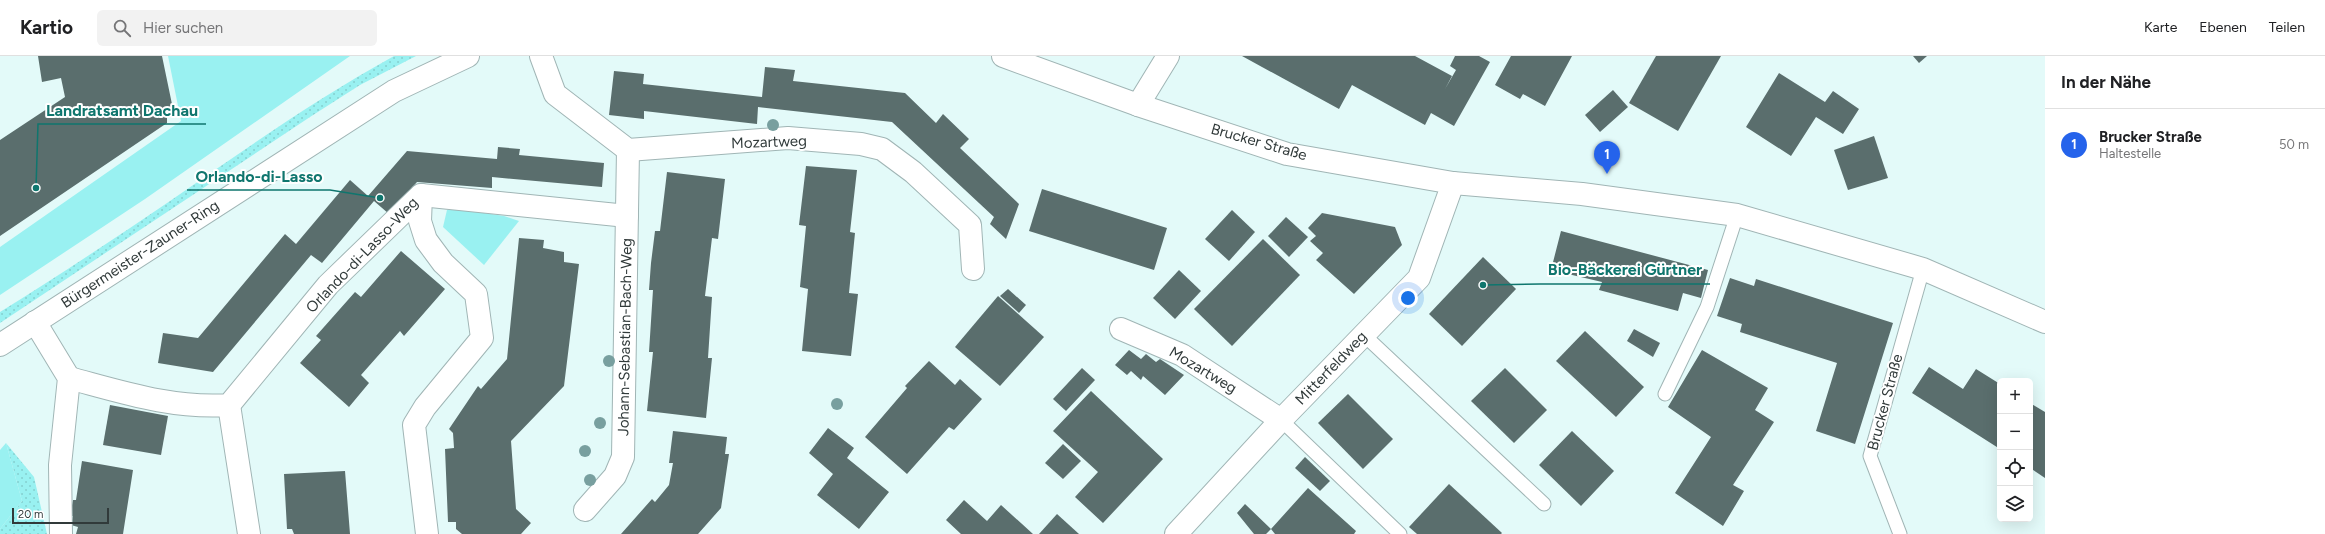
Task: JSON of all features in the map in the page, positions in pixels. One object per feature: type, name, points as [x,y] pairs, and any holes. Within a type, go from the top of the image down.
[{"type":"street","name":"Bürgermeister-Zauner-Ring","points":[[0,345],[394,91],[468,56]]},
{"type":"street","points":[[541,56],[555,94],[628,150]]},
{"type":"street","name":"Brucker Straße","points":[[1002,56],[1138,105],[1287,154],[1453,182],[1582,194],[1737,215],[1923,269],[2045,322]]},
{"type":"street","points":[[1138,105],[1168,56]]},
{"type":"street","name":"Mozartweg","points":[[628,150],[788,138],[861,144],[882,149],[913,172],[970,225],[972,269]]},
{"type":"street","name":"Johann-Sebastian-Bach-Weg","points":[[585,510],[615,476],[623,456],[628,150]]},
{"type":"street","name":"Mitterfeldweg","points":[[1176,534],[1280,420],[1419,278],[1453,182]]},
{"type":"street","points":[[421,195],[420,221],[426,240],[443,263],[476,294],[482,338],[425,407],[414,425],[427,534]]},
{"type":"street","name":"Orlando-di-Lasso-Weg","points":[[229,405],[328,285],[421,195],[627,216]]},
{"type":"street","points":[[34,322],[69,378],[60,465],[61,534]]},
{"type":"street","name":"Mozartweg","points":[[1121,329],[1182,355],[1280,420]]},
{"type":"street","points":[[69,378],[155,401],[203,407],[229,405],[249,534]]},
{"type":"lane","points":[[1665,394],[1707,306],[1737,215]]},
{"type":"lane","name":"Brucker Straße","points":[[1900,534],[1870,456],[1923,269]]},
{"type":"lane","points":[[1364,335],[1544,504]]},
{"type":"lane","points":[[1280,420],[1400,534]]},
{"type":"shaded area","points":[[168,56],[350,56],[145,199],[0,295],[0,247],[181,121]]},
{"type":"shaded area","points":[[394,56],[416,56],[360,85],[310,117],[0,323],[0,312],[107,243],[308,107]]},
{"type":"shaded area","points":[[459,209],[504,216],[519,221],[484,265],[443,227],[447,210]]},
{"type":"shaded area","points":[[6,443],[34,477],[47,534],[0,534],[0,529],[22,501]]},
{"type":"shaded area","points":[[6,443],[22,501],[0,529],[0,450]]},
{"type":"building","points":[[38,56],[162,56],[173,109],[167,113],[167,123],[0,236],[0,140],[65,97],[61,78],[42,82]]},
{"type":"building","points":[[1242,56],[1415,56],[1452,76],[1445,89],[1456,70],[1450,66],[1455,56],[1479,56],[1490,62],[1454,126],[1431,113],[1425,125],[1352,85],[1339,109]]},
{"type":"building","points":[[1511,56],[1572,56],[1545,106],[1523,94],[1520,99],[1495,85]]},
{"type":"building","points":[[1656,56],[1721,56],[1678,131],[1629,103]]},
{"type":"building","points":[[1913,56],[1927,56],[1919,63]]},
{"type":"building","points":[[765,67],[795,70],[793,81],[905,93],[936,123],[943,114],[969,139],[960,148],[1019,204],[1006,239],[990,224],[994,217],[892,122],[758,107],[757,124],[644,111],[644,119],[609,115],[614,71],[644,74],[643,84],[762,97]]},
{"type":"building","points":[[1779,73],[1825,102],[1833,91],[1859,109],[1843,134],[1816,117],[1791,156],[1746,127]]},
{"type":"building","points":[[1613,90],[1628,107],[1600,132],[1585,115]]},
{"type":"building","points":[[1874,136],[1888,178],[1848,190],[1834,150]]},
{"type":"building","points":[[498,147],[520,149],[519,155],[604,163],[602,187],[492,177],[492,188],[417,182],[389,214],[374,201],[322,263],[311,255],[213,372],[158,363],[163,333],[198,338],[285,234],[296,244],[350,180],[368,196],[407,151],[497,159]]},
{"type":"building","points":[[806,166],[857,170],[850,232],[855,233],[849,293],[858,294],[851,356],[802,351],[808,289],[800,287],[806,226],[799,225]]},
{"type":"building","points":[[667,172],[725,179],[718,239],[712,238],[705,296],[712,297],[708,358],[712,358],[706,418],[647,411],[653,352],[649,352],[653,290],[649,290],[651,263],[655,231],[660,231]]},
{"type":"building","points":[[1042,189],[1167,228],[1154,270],[1029,231]]},
{"type":"building","points":[[1232,210],[1255,232],[1229,261],[1205,239]]},
{"type":"building","points":[[1322,213],[1395,227],[1402,245],[1354,294],[1316,260],[1323,253],[1310,241],[1316,236],[1308,228]]},
{"type":"building","points":[[1286,217],[1308,237],[1289,257],[1268,236]]},
{"type":"building","points":[[1561,231],[1708,270],[1701,298],[1683,293],[1678,311],[1599,290],[1602,282],[1551,270]]},
{"type":"building","points":[[519,238],[544,240],[543,248],[564,252],[564,262],[579,264],[564,386],[511,441],[516,509],[531,523],[521,534],[462,534],[456,529],[456,522],[448,522],[445,449],[454,448],[453,433],[449,429],[478,386],[481,389],[507,359]]},
{"type":"building","points":[[1263,239],[1300,275],[1232,346],[1194,309]]},
{"type":"building","points":[[401,251],[445,289],[404,336],[400,331],[361,375],[369,383],[349,407],[300,363],[321,340],[316,336],[355,292],[361,297]]},
{"type":"building","points":[[1483,257],[1516,289],[1462,346],[1429,314]]},
{"type":"building","points":[[1179,270],[1201,291],[1175,319],[1153,298]]},
{"type":"building","points":[[1730,278],[1754,286],[1756,279],[1893,323],[1855,444],[1816,431],[1837,363],[1740,332],[1742,324],[1717,316]]},
{"type":"building","points":[[1008,289],[1026,305],[1019,313],[1000,296]]},
{"type":"building","points":[[998,296],[1044,337],[1000,386],[955,347]]},
{"type":"building","points":[[1634,329],[1660,343],[1653,357],[1627,341]]},
{"type":"building","points":[[1585,331],[1644,387],[1616,417],[1556,361]]},
{"type":"building","points":[[1129,350],[1141,359],[1146,354],[1156,362],[1160,359],[1184,375],[1165,395],[1143,376],[1141,380],[1131,371],[1127,375],[1115,365]]},
{"type":"building","points":[[1702,350],[1768,388],[1755,410],[1774,422],[1733,485],[1744,491],[1723,526],[1675,493],[1711,437],[1668,407]]},
{"type":"building","points":[[929,361],[955,385],[960,379],[982,399],[954,430],[949,427],[907,474],[865,437],[907,388],[905,386]]},
{"type":"building","points":[[1929,367],[1963,389],[1976,369],[1997,382],[1997,447],[1912,393]]},
{"type":"building","points":[[1082,368],[1095,380],[1066,411],[1053,399]]},
{"type":"building","points":[[1505,368],[1547,410],[1514,443],[1471,401]]},
{"type":"building","points":[[1091,391],[1163,459],[1103,523],[1075,497],[1098,472],[1053,431]]},
{"type":"building","points":[[1348,394],[1393,439],[1363,469],[1318,423]]},
{"type":"building","points":[[110,405],[168,416],[161,455],[103,445]]},
{"type":"building","points":[[2033,405],[2045,412],[2045,478],[2033,470]]},
{"type":"building","points":[[828,428],[854,448],[847,458],[889,492],[859,529],[817,495],[833,474],[809,453]]},
{"type":"building","points":[[673,431],[727,437],[725,454],[729,454],[721,508],[698,534],[621,534],[652,499],[655,502],[669,485],[673,463],[669,463]]},
{"type":"building","points":[[1572,431],[1614,471],[1581,506],[1539,465]]},
{"type":"building","points":[[1063,444],[1081,461],[1063,479],[1045,463]]},
{"type":"building","points":[[1305,457],[1330,481],[1320,491],[1295,468]]},
{"type":"building","points":[[82,461],[133,470],[123,534],[76,534],[78,527],[71,525],[73,516],[70,516],[73,500],[76,500]]},
{"type":"building","points":[[345,471],[350,534],[294,534],[292,529],[287,529],[284,474]]},
{"type":"building","points":[[1449,484],[1502,533],[1417,534],[1409,527]]},
{"type":"building","points":[[1308,488],[1356,531],[1354,534],[1275,534],[1271,529]]},
{"type":"building","points":[[964,500],[987,521],[1001,505],[1033,534],[961,534],[946,520]]},
{"type":"building","points":[[1245,504],[1271,529],[1266,534],[1254,534],[1237,513]]},
{"type":"building","points":[[1057,514],[1079,534],[1039,534]]},
{"type":"place","name":"Brucker Straße","points":[[1607,174]]},
{"type":"place","name":"Landratsamt Dachau","points":[[36,188]]},
{"type":"place","name":"Orlando-di-Lasso","points":[[380,198]]},
{"type":"place","name":"Bio-Bäckerei Gürtner","points":[[1483,285]]}]
